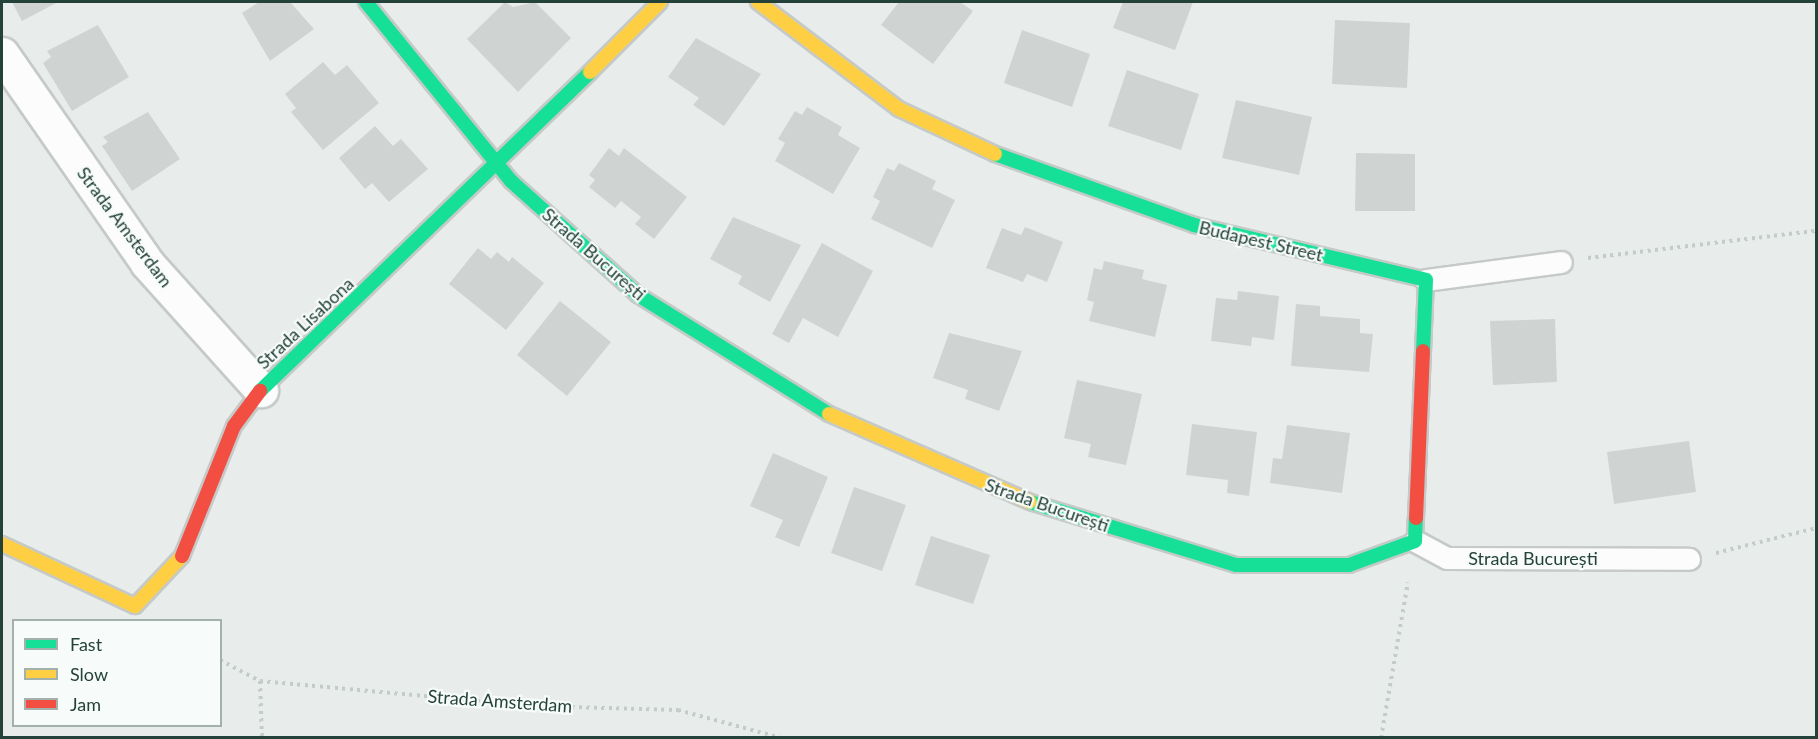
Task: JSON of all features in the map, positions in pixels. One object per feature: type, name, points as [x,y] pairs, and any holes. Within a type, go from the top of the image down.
[{"type":"street","name":"Strada București","points":[[366,2],[498,165],[638,295],[812,406],[1017,498],[1236,565],[1349,565],[1415,540]]},
{"type":"street","name":"Strada Lisabona","points":[[2,544],[135,606],[184,553],[234,426],[261,390],[498,165],[660,2]]},
{"type":"street","name":"Budapest Street","points":[[758,2],[898,110],[988,152],[1194,225],[1425,280]]},
{"type":"street","name":"Strada Amsterdam","points":[[2,54],[147,263],[261,390]]},
{"type":"street","points":[[1415,540],[1425,280]]},
{"type":"lane","name":"Budapest Street","points":[[1425,280],[1561,262]]},
{"type":"lane","name":"Strada București","points":[[1415,540],[1447,558],[1689,559]]},
{"type":"path","points":[[1561,262],[1816,231]]},
{"type":"path","points":[[1689,559],[1816,528]]},
{"type":"path","points":[[1381,738],[1415,540]]},
{"type":"path","name":"Strada Amsterdam","points":[[222,661],[260,681],[534,705],[678,710],[782,738]]},
{"type":"path","points":[[260,681],[262,738]]},
{"type":"building","points":[[12,2],[58,2],[22,21]]},
{"type":"building","points":[[259,2],[290,2],[314,29],[270,61],[242,13]]},
{"type":"building","points":[[505,2],[513,7],[535,2],[571,38],[518,92],[467,39]]},
{"type":"building","points":[[899,2],[960,2],[973,11],[933,64],[881,25]]},
{"type":"building","points":[[1123,2],[1193,2],[1175,50],[1113,28]]},
{"type":"building","points":[[1335,20],[1410,23],[1407,88],[1332,84]]},
{"type":"building","points":[[98,25],[129,77],[72,111],[43,63],[51,57],[47,51]]},
{"type":"building","points":[[1022,30],[1090,54],[1072,107],[1004,83]]},
{"type":"building","points":[[696,38],[761,74],[724,126],[693,105],[699,98],[668,77]]},
{"type":"building","points":[[323,62],[335,75],[347,65],[379,103],[323,150],[291,112],[296,108],[285,94]]},
{"type":"building","points":[[1127,70],[1199,94],[1181,150],[1108,126]]},
{"type":"building","points":[[1236,100],[1312,117],[1299,175],[1222,158]]},
{"type":"building","points":[[807,107],[842,127],[838,135],[860,148],[833,194],[775,161],[785,143],[778,139],[795,111],[802,115]]},
{"type":"building","points":[[148,112],[180,159],[132,191],[102,146],[108,142],[103,137]]},
{"type":"building","points":[[375,126],[393,146],[401,139],[428,169],[389,202],[372,183],[365,189],[339,158]]},
{"type":"building","points":[[609,148],[619,156],[624,148],[687,197],[654,239],[635,224],[641,217],[621,201],[615,208],[589,187],[595,180],[589,175]]},
{"type":"building","points":[[1356,153],[1415,154],[1415,211],[1355,211]]},
{"type":"building","points":[[899,163],[936,181],[932,189],[955,200],[932,248],[871,219],[880,201],[873,197],[887,168],[894,171]]},
{"type":"building","points":[[733,217],[801,245],[770,302],[738,284],[742,276],[710,259]]},
{"type":"building","points":[[1025,227],[1063,242],[1047,282],[1027,274],[1023,282],[986,268],[1002,228],[1021,235]]},
{"type":"building","points":[[822,243],[873,271],[838,337],[803,318],[789,343],[772,334]]},
{"type":"building","points":[[478,248],[491,259],[497,252],[509,262],[512,257],[544,283],[506,330],[449,284]]},
{"type":"building","points":[[1104,261],[1144,270],[1142,279],[1167,285],[1155,337],[1089,321],[1094,302],[1087,300],[1094,268],[1102,270]]},
{"type":"building","points":[[1238,291],[1279,296],[1274,340],[1252,337],[1251,346],[1211,341],[1216,298],[1237,300]]},
{"type":"building","points":[[560,301],[611,342],[567,396],[517,355]]},
{"type":"building","points":[[1296,304],[1320,306],[1320,316],[1360,319],[1360,333],[1373,334],[1369,372],[1291,366]]},
{"type":"building","points":[[1555,319],[1557,382],[1493,385],[1490,321]]},
{"type":"building","points":[[949,333],[1022,351],[999,411],[965,399],[968,390],[933,378]]},
{"type":"building","points":[[1077,380],[1142,394],[1126,465],[1088,457],[1091,444],[1064,438]]},
{"type":"building","points":[[1192,424],[1257,432],[1249,496],[1227,493],[1228,480],[1186,475]]},
{"type":"building","points":[[1287,425],[1350,433],[1342,493],[1270,483],[1273,458],[1282,459]]},
{"type":"building","points":[[1689,441],[1696,492],[1614,504],[1607,452]]},
{"type":"building","points":[[773,453],[828,477],[799,547],[775,537],[783,520],[750,506]]},
{"type":"building","points":[[854,487],[906,505],[882,571],[831,553]]},
{"type":"building","points":[[931,536],[990,555],[973,604],[915,585]]},
{"type":"traffic: fast","points":[[366,2],[511,181],[638,295],[829,414]]},
{"type":"traffic: fast","points":[[260,391],[590,72]]},
{"type":"traffic: fast","points":[[995,154],[1194,225],[1426,280],[1423,351]]},
{"type":"traffic: fast","points":[[1030,502],[1236,565],[1349,565],[1415,541],[1416,518]]},
{"type":"traffic: slow","points":[[590,72],[660,2]]},
{"type":"traffic: slow","points":[[758,2],[899,109],[995,154]]},
{"type":"traffic: slow","points":[[829,414],[1030,502]]},
{"type":"traffic: slow","points":[[2,544],[135,606],[182,556]]},
{"type":"traffic: jam","points":[[1416,518],[1423,351]]},
{"type":"traffic: jam","points":[[182,556],[234,426],[260,391]]}]
